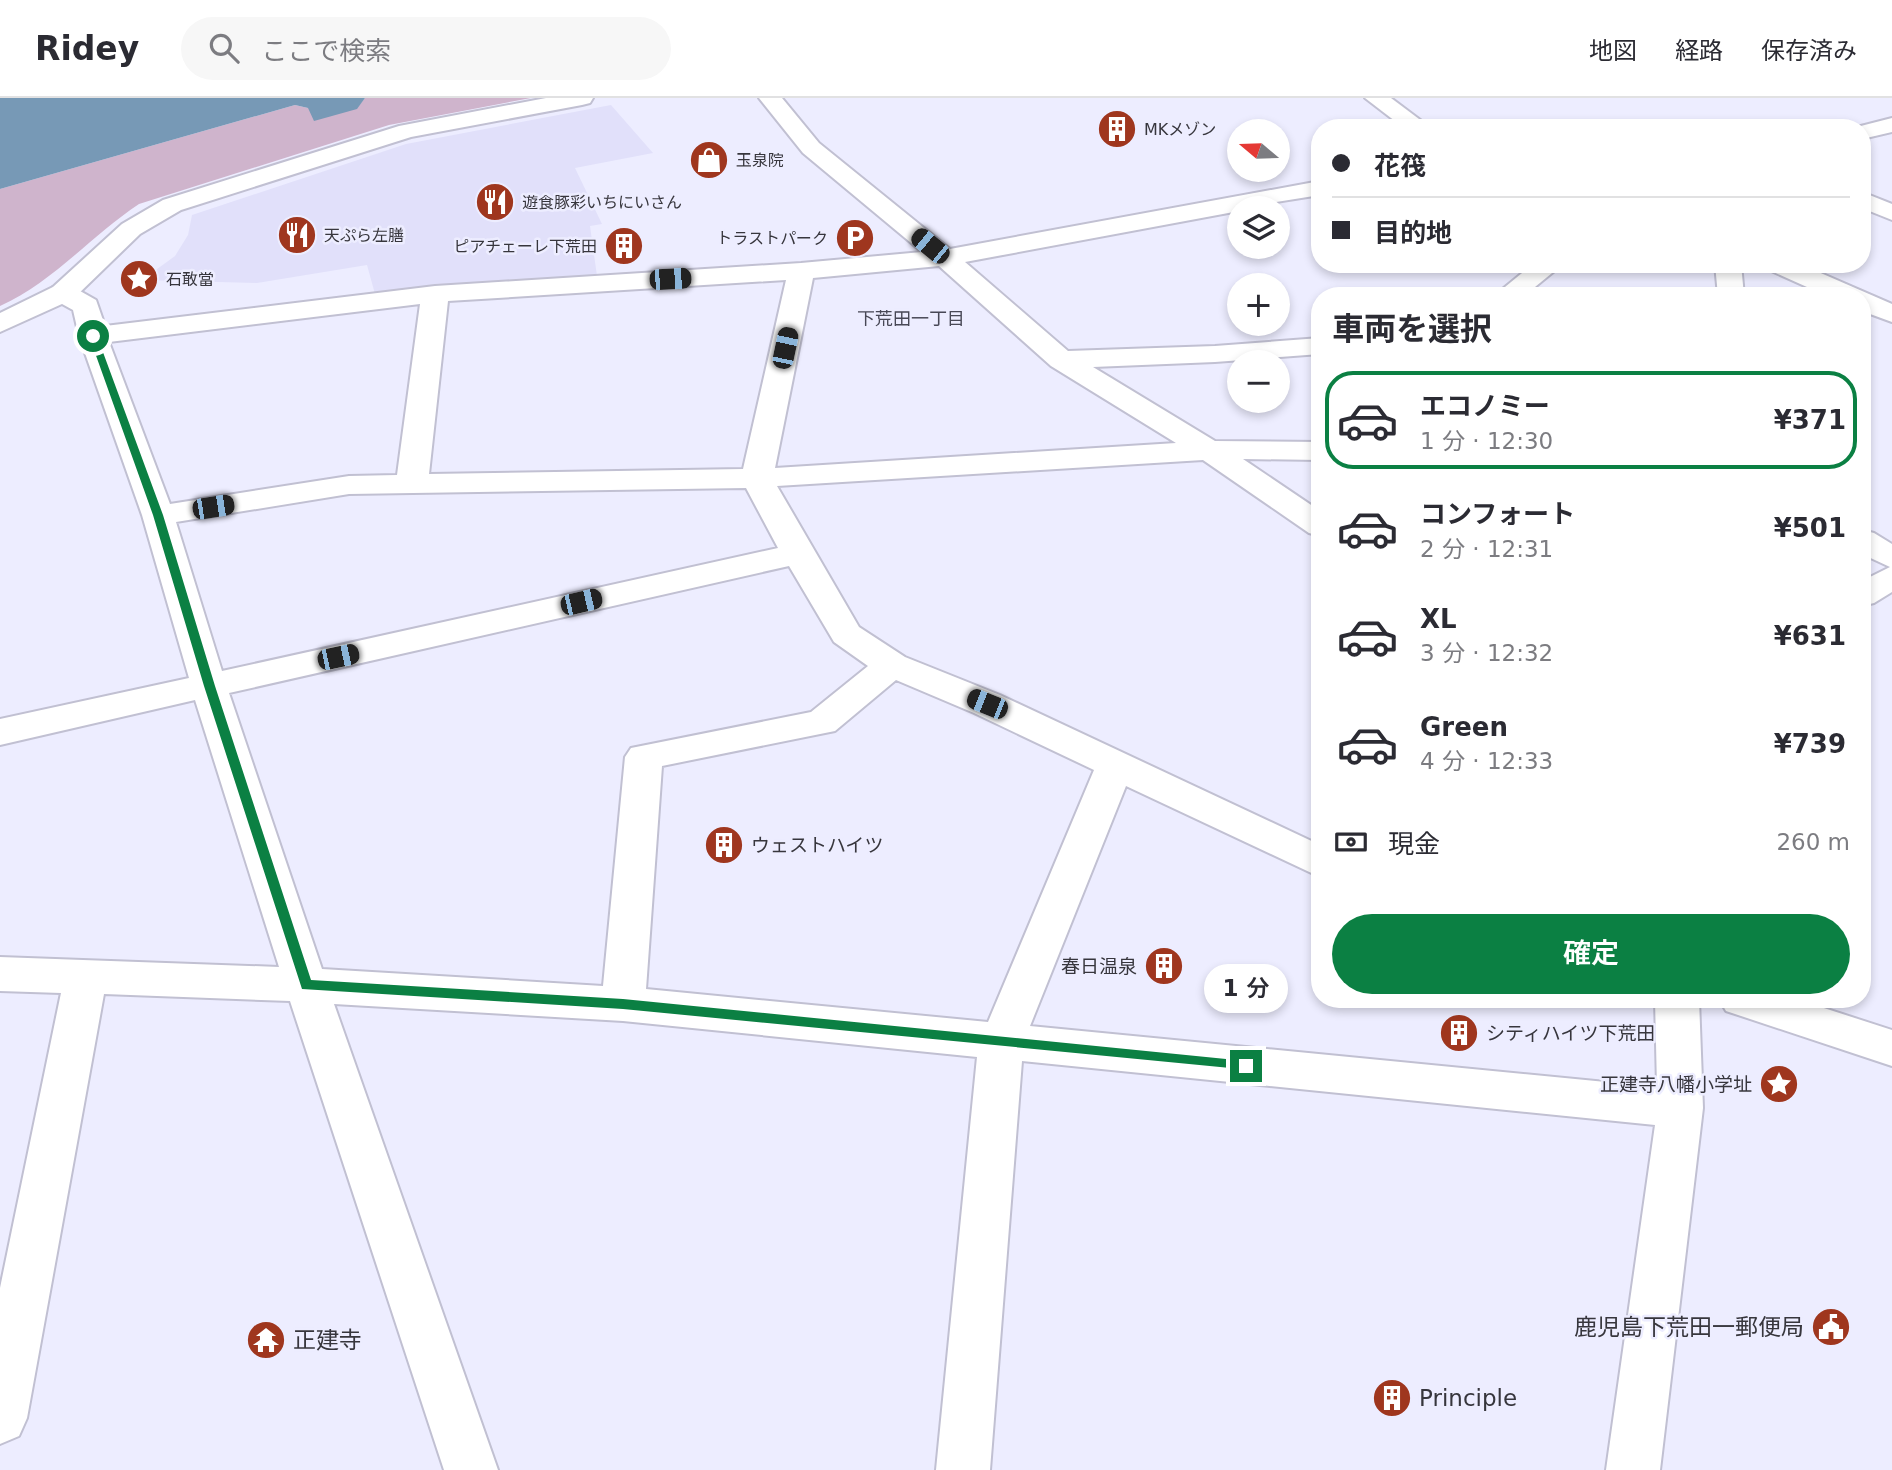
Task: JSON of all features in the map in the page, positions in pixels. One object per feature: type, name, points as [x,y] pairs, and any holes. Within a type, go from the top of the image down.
[{"type":"street","points":[[0,324],[63,293],[131,229],[172,205],[407,131],[582,98]]},
{"type":"street","points":[[770,98],[811,148],[945,258],[1061,359],[1209,450],[1311,520]]},
{"type":"street","points":[[1376,98],[1407,119]]},
{"type":"street","points":[[1871,130],[1892,125]]},
{"type":"street","points":[[93,336],[435,294],[801,271],[945,258],[1311,190]]},
{"type":"street","points":[[1871,205],[1892,214]]},
{"type":"street","points":[[801,271],[757,478],[797,554],[846,634],[892,666],[987,704],[1311,858]]},
{"type":"street","points":[[1519,287],[1537,273]]},
{"type":"street","points":[[1798,273],[1830,287]]},
{"type":"street","points":[[63,293],[86,306],[93,336],[158,515],[209,686],[306,985],[471,1470]]},
{"type":"street","points":[[412,483],[435,294]]},
{"type":"street","points":[[1871,305],[1892,314]]},
{"type":"street","points":[[1061,359],[1214,354],[1311,347]]},
{"type":"street","points":[[158,515],[348,485],[757,478],[1209,450],[1311,451]]},
{"type":"street","points":[[1871,545],[1892,558]]},
{"type":"street","points":[[0,732],[797,554]]},
{"type":"street","points":[[1871,590],[1892,577]]},
{"type":"street","points":[[623,1004],[644,757],[822,722],[892,666]]},
{"type":"street","points":[[962,1470],[1002,1043],[1115,766]]},
{"type":"street","points":[[0,974],[306,985],[623,1004],[1680,1108]]},
{"type":"street","points":[[0,1418],[86,976]]},
{"type":"street","points":[[1633,1470],[1680,1108],[1677,1008]]},
{"type":"street","points":[[1769,1008],[1892,1048]]},
{"type":"shaded area","points":[[0,98],[365,98],[357,109],[314,121],[308,108],[295,105],[0,189]]},
{"type":"shaded area","points":[[365,98],[531,98],[389,125],[139,204],[37,285],[0,306],[0,189],[295,105],[308,108],[356,109]]},
{"type":"shaded area","points":[[611,105],[653,153],[575,168],[602,224],[590,226],[597,276],[449,285],[375,294],[367,265],[257,283],[142,280],[175,256],[188,235],[192,215],[406,144]]},
{"type":"place","name":"MKメゾン","points":[[1117,129]]},
{"type":"place","name":"玉泉院","points":[[709,160]]},
{"type":"place","name":"遊食豚彩いちにいさん","points":[[495,202]]},
{"type":"place","name":"天ぷら左膳","points":[[297,235]]},
{"type":"place","name":"トラストパーク","points":[[855,238]]},
{"type":"place","name":"ピアチェーレ下荒田","points":[[624,246]]},
{"type":"place","name":"石敢當","points":[[139,279]]},
{"type":"place","name":"ウェストハイツ","points":[[724,845]]},
{"type":"place","name":"春日温泉","points":[[1164,966]]},
{"type":"place","name":"シティハイツ下荒田","points":[[1459,1033]]},
{"type":"place","name":"正建寺八幡小学址","points":[[1779,1084]]},
{"type":"place","name":"鹿児島下荒田一郵便局","points":[[1831,1327]]},
{"type":"place","name":"正建寺","points":[[266,1340]]},
{"type":"place","name":"Principle","points":[[1392,1398]]},
{"type":"district","name":"下荒田一丁目","points":[[911,318]]},
{"type":"route","points":[[93,336],[158,515],[209,686],[306,985],[623,1004],[1246,1066]]}]
